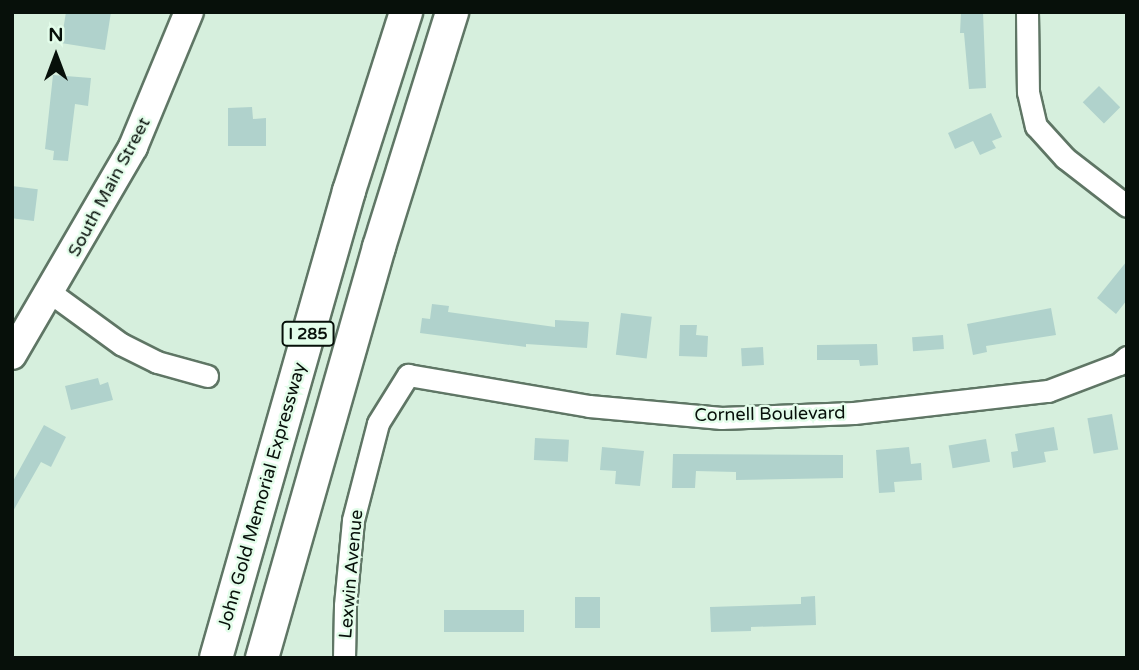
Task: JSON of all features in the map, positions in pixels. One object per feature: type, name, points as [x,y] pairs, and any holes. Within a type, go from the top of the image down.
[{"type":"highway","name":"John Gold Memorial Expressway","points":[[216,658],[349,191],[406,12]]},
{"type":"highway","name":"I 285","points":[[262,658],[379,247],[452,12]]},
{"type":"main road","name":"South Main Street","points":[[12,355],[51,293],[137,138],[189,12]]},
{"type":"street","points":[[1027,12],[1028,92],[1036,126],[1065,158],[1127,206]]},
{"type":"street","points":[[51,293],[121,344],[157,362],[207,376]]},
{"type":"street","name":"Cornell Boulevard","points":[[408,375],[589,406],[722,418],[855,413],[1048,391],[1119,364],[1127,357]]},
{"type":"street","name":"Lexwin Avenue","points":[[344,658],[345,605],[353,520],[378,423],[408,375]]},
{"type":"building","points":[[66,12],[111,12],[105,50],[61,43]]},
{"type":"building","points":[[961,12],[983,12],[986,88],[969,89],[964,33],[960,33]]},
{"type":"building","points":[[53,75],[91,78],[88,106],[75,104],[68,161],[53,160],[54,151],[45,149]]},
{"type":"building","points":[[1099,86],[1120,107],[1104,123],[1083,102]]},
{"type":"building","points":[[252,107],[253,119],[266,118],[266,146],[228,146],[228,108]]},
{"type":"building","points":[[991,113],[1002,137],[992,141],[996,148],[980,155],[973,141],[955,149],[948,133]]},
{"type":"building","points":[[12,186],[38,189],[34,221],[12,218]]},
{"type":"building","points":[[1127,261],[1127,300],[1116,314],[1097,298]]},
{"type":"building","points":[[432,304],[449,306],[448,312],[555,327],[555,320],[589,322],[587,348],[526,344],[526,347],[420,333],[422,318],[430,319]]},
{"type":"building","points":[[1051,308],[1056,335],[986,346],[987,352],[973,355],[967,324]]},
{"type":"building","points":[[621,313],[652,317],[647,358],[616,355]]},
{"type":"building","points":[[680,325],[697,325],[696,335],[708,336],[707,357],[679,356]]},
{"type":"building","points":[[943,335],[944,349],[913,351],[912,337]]},
{"type":"building","points":[[877,344],[878,365],[860,366],[859,360],[817,360],[817,345]]},
{"type":"building","points":[[763,347],[764,365],[742,366],[741,348]]},
{"type":"building","points":[[98,378],[100,385],[108,382],[113,400],[71,410],[65,386]]},
{"type":"building","points":[[1112,414],[1118,449],[1094,454],[1087,418]]},
{"type":"building","points":[[44,425],[66,437],[51,467],[41,462],[12,513],[12,483]]},
{"type":"building","points":[[1054,427],[1058,450],[1044,452],[1046,462],[1013,468],[1011,452],[1018,451],[1015,434]]},
{"type":"building","points":[[535,438],[569,440],[568,462],[534,460]]},
{"type":"building","points":[[986,439],[990,462],[953,468],[949,446]]},
{"type":"building","points":[[602,447],[644,451],[640,486],[615,484],[616,471],[600,470]]},
{"type":"building","points":[[909,447],[911,464],[921,463],[922,480],[894,482],[895,492],[879,493],[876,450]]},
{"type":"building","points":[[673,454],[843,455],[843,478],[736,480],[736,472],[696,471],[695,488],[672,488]]},
{"type":"building","points":[[815,596],[816,625],[751,627],[751,631],[711,632],[710,607],[801,604],[801,597]]},
{"type":"building","points":[[575,597],[600,597],[600,628],[575,628]]},
{"type":"building","points":[[444,610],[524,610],[524,632],[444,632]]}]
